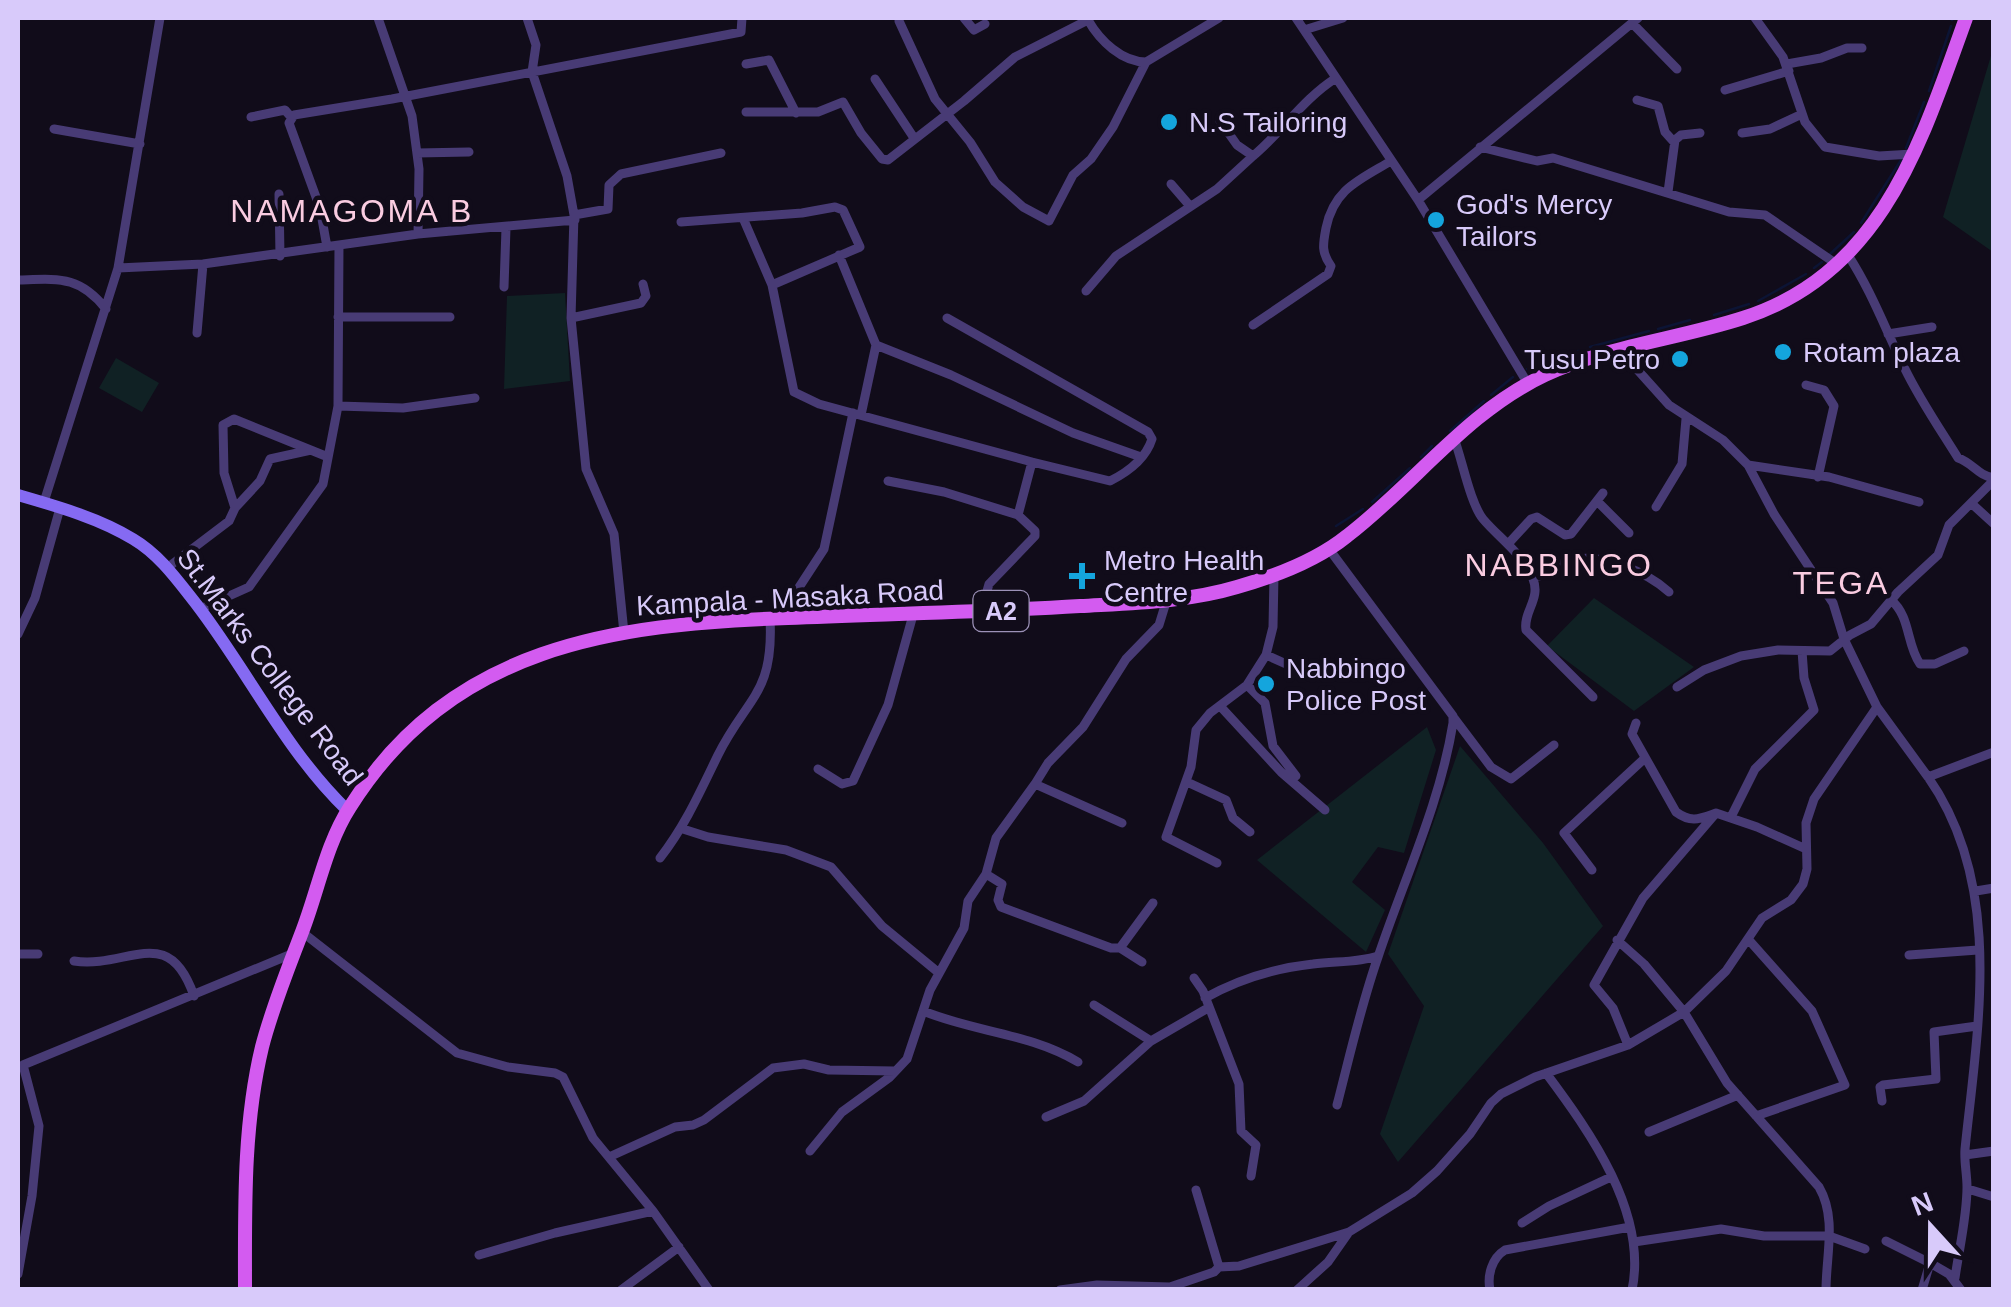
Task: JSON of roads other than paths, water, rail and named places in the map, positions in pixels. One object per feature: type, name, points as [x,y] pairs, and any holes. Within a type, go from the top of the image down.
[{"type":"main road","name":"Kampala - Masaka Road","points":[[246,1290],[245,1199],[250,1110],[262,1044],[347,810],[397,748],[442,708],[510,664],[549,650],[624,633],[774,618],[981,612],[1167,600],[1222,591],[1274,575],[1329,549],[1374,514],[1484,411],[1528,384],[1590,356],[1747,317],[1795,295],[1843,260],[1889,202],[1913,154],[1966,18]]},
{"type":"main road","name":"St.Marks College Road","points":[[18,495],[134,539],[167,568],[226,643],[303,762],[347,810]]},
{"type":"street","points":[[44,502],[118,268],[160,18]]},
{"type":"street","points":[[378,18],[412,116],[417,153],[418,234]]},
{"type":"street","points":[[527,18],[536,45],[532,72],[568,176],[574,218],[572,318],[586,469],[614,534],[624,633]]},
{"type":"street","points":[[290,117],[741,32],[742,18]]},
{"type":"street","points":[[964,18],[974,30],[985,24]]},
{"type":"street","points":[[899,21],[936,99],[995,182],[1023,206],[1049,221],[1073,175],[1092,159],[1113,126],[1146,62],[1219,18]]},
{"type":"street","points":[[1296,18],[1418,200],[1528,384]]},
{"type":"street","points":[[1304,30],[1344,18]]},
{"type":"street","points":[[1755,18],[1788,68],[1802,114],[1825,147],[1879,156],[1913,154]]},
{"type":"street","points":[[746,112],[822,112],[843,102],[884,160],[948,114],[1015,57],[1088,20],[1126,60],[1146,62]]},
{"type":"street","points":[[1418,200],[1635,20],[1676,69]]},
{"type":"street","points":[[1725,90],[1847,48],[1862,48]]},
{"type":"street","points":[[746,64],[769,60],[796,112]]},
{"type":"street","points":[[1086,290],[1116,256],[1217,189],[1288,124],[1314,92],[1336,78]]},
{"type":"street","points":[[875,79],[914,138]]},
{"type":"street","points":[[1637,100],[1658,106],[1665,132],[1674,142]]},
{"type":"street","points":[[252,117],[285,110],[290,117],[320,208],[326,247]]},
{"type":"street","points":[[1742,133],[1770,128],[1802,114]]},
{"type":"street","points":[[1220,121],[1244,153],[1253,156]]},
{"type":"street","points":[[54,129],[140,144]]},
{"type":"street","points":[[1668,192],[1674,142],[1681,135],[1700,133]]},
{"type":"street","points":[[1480,147],[1538,162],[1553,158],[1729,212],[1765,215],[1794,238],[1843,260],[1880,311],[1912,384],[1958,458],[1967,461],[1980,476],[1994,479]]},
{"type":"street","points":[[417,153],[469,152]]},
{"type":"street","points":[[118,268],[280,256],[338,244],[574,218],[608,209],[609,186],[621,174],[721,153]]},
{"type":"street","points":[[1252,325],[1328,274],[1331,266],[1323,255],[1323,246],[1332,204],[1391,161]]},
{"type":"street","points":[[1170,184],[1190,206]]},
{"type":"street","points":[[279,194],[280,256]]},
{"type":"street","points":[[681,222],[840,208],[860,246],[772,285]]},
{"type":"street","points":[[743,218],[772,285],[794,392],[803,398],[1105,481],[1126,472],[1152,443],[1148,432],[947,318]]},
{"type":"street","points":[[504,287],[506,228]]},
{"type":"street","points":[[200,610],[250,587],[309,502],[318,496],[338,406],[338,244]]},
{"type":"street","points":[[660,858],[682,828],[720,751],[762,687],[774,618],[795,597],[824,549],[876,345],[839,256]]},
{"type":"street","points":[[197,332],[203,264]]},
{"type":"street","points":[[18,280],[55,279],[79,284],[94,293],[106,309]]},
{"type":"street","points":[[572,318],[641,302],[646,296],[643,284]]},
{"type":"street","points":[[338,317],[450,317]]},
{"type":"street","points":[[1888,334],[1932,327]]},
{"type":"street","points":[[876,345],[951,375],[1073,433],[1141,457]]},
{"type":"street","points":[[1630,346],[1640,374],[1686,419],[1723,440],[1748,464],[1774,514],[1833,603],[1844,640],[1877,707],[1898,731],[1953,816],[1976,891],[1978,950],[1977,1026],[1965,1156],[1968,1189],[1955,1278]]},
{"type":"street","points":[[1806,385],[1824,390],[1834,406],[1818,476]]},
{"type":"street","points":[[338,406],[402,408],[475,398]]},
{"type":"street","points":[[235,508],[224,473],[222,424],[234,418],[328,457]]},
{"type":"street","points":[[1656,506],[1682,464],[1686,419]]},
{"type":"street","points":[[1454,438],[1479,512],[1532,574],[1536,590],[1526,630],[1593,697]]},
{"type":"street","points":[[167,568],[228,522],[235,508],[260,481],[270,459],[312,450]]},
{"type":"street","points":[[1018,515],[1032,462]]},
{"type":"street","points":[[1748,464],[1846,481],[1918,502]]},
{"type":"street","points":[[1677,688],[1704,670],[1740,656],[1769,650],[1830,651],[1872,624],[1938,555],[1950,526],[1994,479]]},
{"type":"street","points":[[888,481],[944,492],[1018,515],[1035,531],[1035,536],[990,584],[981,612]]},
{"type":"street","points":[[1508,544],[1531,519],[1537,518],[1565,535],[1571,534],[1600,496],[1629,533]]},
{"type":"street","points":[[1971,503],[1994,524]]},
{"type":"street","points":[[18,634],[35,598],[60,508]]},
{"type":"street","points":[[1329,549],[1491,767],[1511,779],[1554,745]]},
{"type":"street","points":[[1532,574],[1539,576],[1566,561],[1604,562],[1648,576],[1669,592]]},
{"type":"street","points":[[1217,863],[1166,836],[1186,782],[1196,730],[1247,685],[1266,655],[1273,627],[1274,575]]},
{"type":"street","points":[[795,597],[800,617]]},
{"type":"street","points":[[810,1151],[842,1112],[907,1059],[923,1011],[964,928],[972,892],[986,874],[996,838],[1048,763],[1083,727],[1126,659],[1159,625],[1167,600]]},
{"type":"street","points":[[1892,600],[1904,616],[1920,664],[1936,664],[1964,650]]},
{"type":"street","points":[[818,770],[842,784],[853,782],[888,705],[913,615]]},
{"type":"street","points":[[1731,817],[1755,769],[1814,710],[1804,678],[1802,652]]},
{"type":"street","points":[[1266,655],[1304,672]]},
{"type":"street","points":[[1247,685],[1265,703],[1273,746],[1296,776]]},
{"type":"street","points":[[1220,706],[1282,772],[1325,810]]},
{"type":"street","points":[[1061,1289],[1096,1285],[1170,1288],[1219,1268],[1239,1266],[1348,1232],[1412,1193],[1437,1172],[1491,1102],[1510,1089],[1628,1045],[1684,1012],[1726,971],[1762,918],[1791,900],[1803,884],[1807,868],[1806,823],[1814,799],[1877,707]]},
{"type":"street","points":[[1338,1105],[1378,956],[1446,759],[1453,716]]},
{"type":"street","points":[[1636,723],[1632,734],[1676,812],[1687,820],[1716,812],[1806,849]]},
{"type":"street","points":[[1928,776],[1994,752]]},
{"type":"street","points":[[1592,870],[1564,833],[1645,758]]},
{"type":"street","points":[[1186,782],[1226,800],[1233,818],[1250,832]]},
{"type":"street","points":[[1034,784],[1122,822]]},
{"type":"street","points":[[1628,1045],[1613,1008],[1594,985],[1643,898],[1716,812]]},
{"type":"street","points":[[682,828],[708,837],[786,850],[831,867],[882,926],[940,974]]},
{"type":"street","points":[[986,874],[1002,884],[998,900],[1001,906],[1104,946],[1120,948],[1142,962]]},
{"type":"street","points":[[1976,891],[1994,888]]},
{"type":"street","points":[[1120,948],[1152,903]]},
{"type":"street","points":[[302,932],[457,1052],[508,1068],[564,1077],[594,1138],[653,1211],[709,1290]]},
{"type":"street","points":[[1748,939],[1812,1011],[1845,1085],[1756,1116]]},
{"type":"street","points":[[1617,940],[1644,964],[1684,1012],[1727,1084],[1829,1203],[1826,1290]]},
{"type":"street","points":[[1908,955],[1978,950]]},
{"type":"street","points":[[74,961],[104,962],[145,952],[162,954],[175,960],[194,996]]},
{"type":"street","points":[[18,1274],[39,1126],[20,1064],[294,953]]},
{"type":"street","points":[[18,954],[38,954]]},
{"type":"street","points":[[1046,1117],[1084,1102],[1151,1041],[1206,1003],[1254,977],[1310,964],[1378,956]]},
{"type":"street","points":[[1194,978],[1238,1084],[1240,1130],[1256,1145],[1251,1176]]},
{"type":"street","points":[[1094,1005],[1151,1041]]},
{"type":"street","points":[[923,1011],[958,1025],[1022,1036],[1078,1062]]},
{"type":"street","points":[[1882,1101],[1880,1087],[1936,1079],[1934,1032],[1977,1026]]},
{"type":"street","points":[[610,1157],[675,1127],[704,1120],[773,1068],[804,1064],[829,1070],[896,1071]]},
{"type":"street","points":[[1546,1073],[1611,1176],[1634,1242],[1637,1259],[1632,1290]]},
{"type":"street","points":[[1649,1132],[1738,1095]]},
{"type":"street","points":[[1965,1156],[1994,1151]]},
{"type":"street","points":[[1522,1223],[1611,1176]]},
{"type":"street","points":[[1968,1189],[1994,1197]]},
{"type":"street","points":[[1196,1190],[1219,1268]]},
{"type":"street","points":[[480,1255],[653,1211]]},
{"type":"street","points":[[1490,1290],[1495,1259],[1505,1250],[1630,1227]]},
{"type":"street","points":[[1634,1242],[1721,1229],[1764,1236],[1828,1236],[1865,1249]]},
{"type":"street","points":[[1297,1290],[1328,1262],[1348,1232]]},
{"type":"street","points":[[1886,1241],[1955,1278],[1961,1290]]},
{"type":"street","points":[[621,1290],[679,1247]]},
{"type":"street","points":[[1922,1290],[1930,1263]]},
{"type":"waterway","points":[[1929,91],[1951,26]]},
{"type":"waterway","points":[[1906,148],[1924,102]]},
{"type":"waterway","points":[[1861,223],[1901,160]]},
{"type":"waterway","points":[[1830,254],[1854,232]]},
{"type":"waterway","points":[[1814,268],[1822,262]]},
{"type":"waterway","points":[[1758,301],[1806,274]]},
{"type":"waterway","points":[[1714,315],[1749,304]]},
{"type":"waterway","points":[[1658,329],[1690,320]]},
{"type":"waterway","points":[[1590,347],[1649,331]]},
{"type":"waterway","points":[[1548,362],[1579,351]]},
{"type":"waterway","points":[[1527,369],[1540,365]]},
{"type":"waterway","points":[[1491,395],[1513,377]]},
{"type":"waterway","points":[[1450,431],[1484,401]]},
{"type":"waterway","points":[[1421,457],[1432,446]]},
{"type":"waterway","points":[[1372,502],[1410,468]]},
{"type":"waterway","points":[[1336,526],[1363,509]]},
{"type":"place","name":"N.S Tailoring","points":[[1169,122]]},
{"type":"place","name":"God's Mercy Tailors","points":[[1436,220]]},
{"type":"place","name":"Rotam plaza","points":[[1783,352]]},
{"type":"place","name":"Tusu Petro","points":[[1680,359]]},
{"type":"place","name":"Metro Health Centre","points":[[1082,576]]},
{"type":"place","name":"Nabbingo Police Post","points":[[1266,684]]},
{"type":"district","name":"NAMAGOMA B","points":[[352,211]]},
{"type":"district","name":"NABBINGO","points":[[1559,565]]},
{"type":"district","name":"TEGA","points":[[1841,583]]}]
